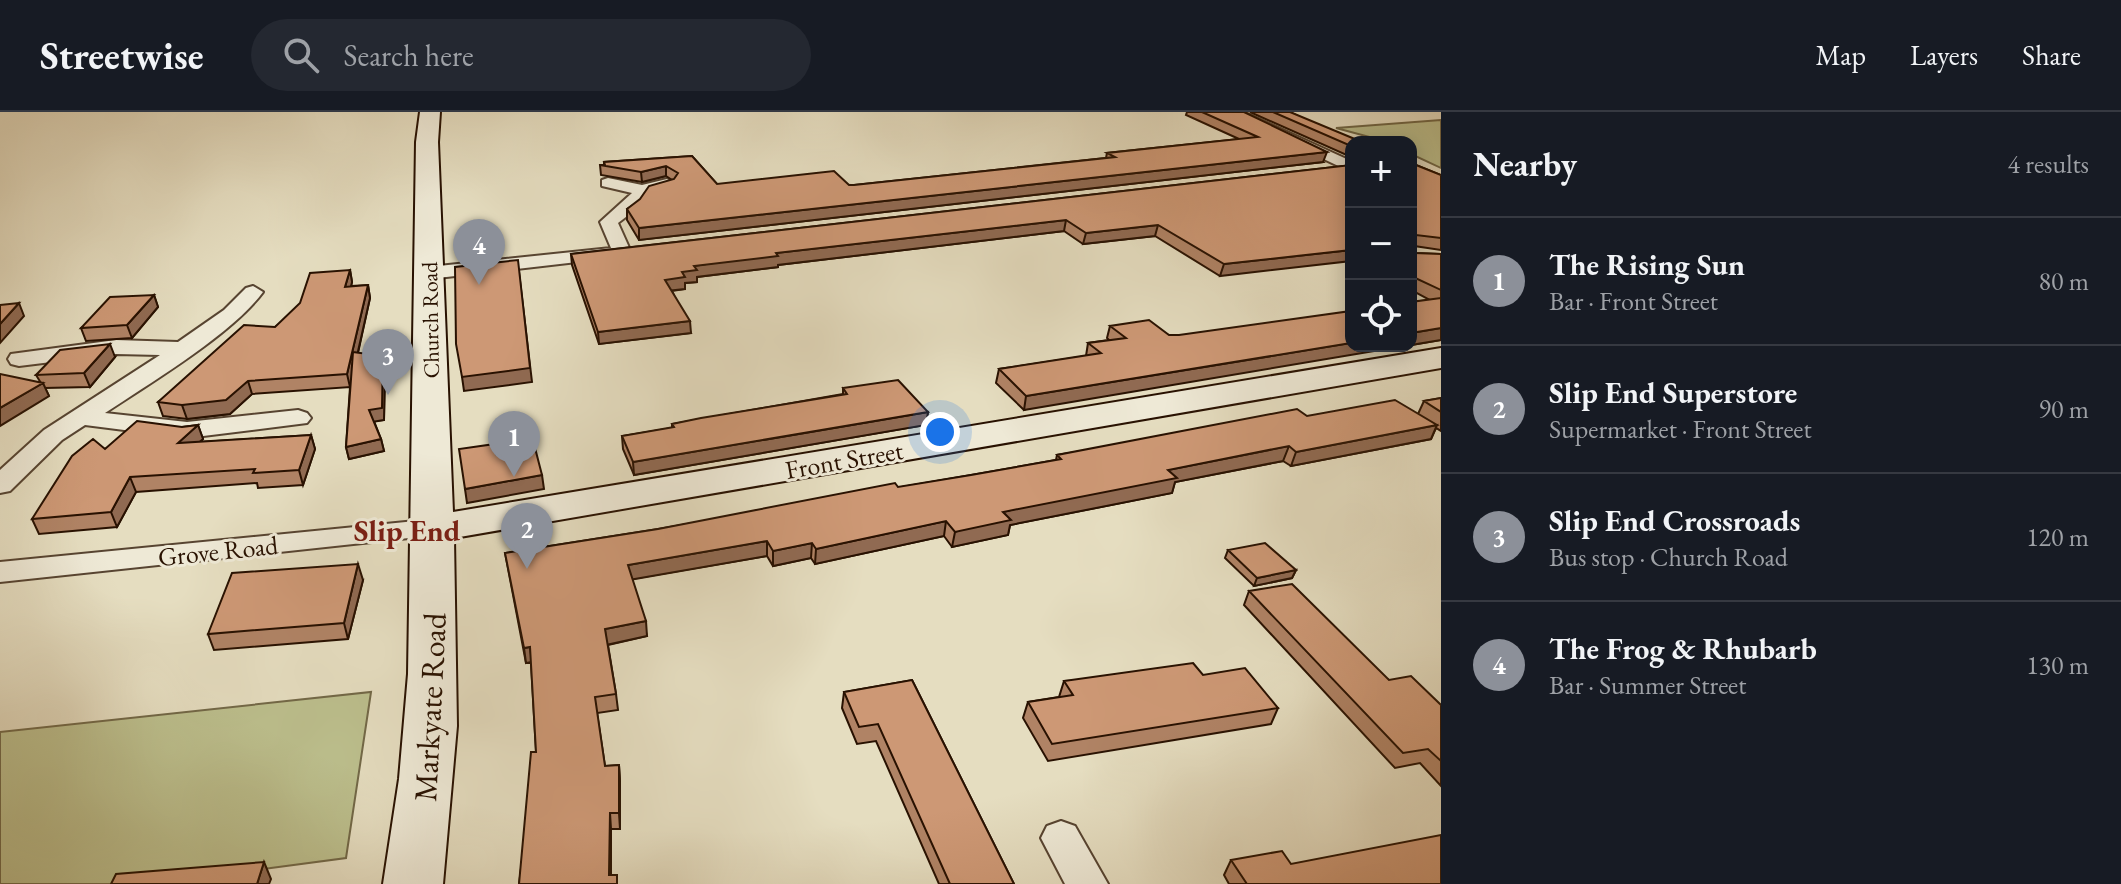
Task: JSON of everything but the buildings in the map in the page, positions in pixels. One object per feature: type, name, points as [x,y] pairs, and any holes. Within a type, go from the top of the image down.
[{"type":"main road","name":"Church Road","points":[[430,112],[427,142],[436,528]]},
{"type":"main road","name":"Front Street","points":[[436,528],[1441,358]]},
{"type":"main road","name":"Markyate Road","points":[[413,884],[425,815],[432,746],[436,528]]},
{"type":"street","points":[[1232,112],[1345,164]]},
{"type":"street","points":[[1312,172],[1345,168]]},
{"type":"street","points":[[608,183],[642,190],[667,184]]},
{"type":"street","points":[[429,273],[629,251],[609,222],[633,203],[642,190]]},
{"type":"street","points":[[0,485],[32,451],[231,314],[253,292]]},
{"type":"street","points":[[19,359],[125,346],[182,349]]},
{"type":"street","points":[[78,417],[187,430],[298,418]]},
{"type":"street","name":"Grove Road","points":[[0,572],[436,528]]},
{"type":"street","points":[[1061,838],[1087,884]]},
{"type":"green space","points":[[1441,120],[1441,168],[1417,157],[1417,136],[1366,136],[1336,128]]},
{"type":"green space","points":[[371,692],[346,858],[152,884],[0,884],[0,732]]},
{"type":"place","name":"The Frog & Rhubarb","points":[[479,285]]},
{"type":"place","name":"Slip End Crossroads","points":[[388,395]]},
{"type":"place","name":"The Rising Sun","points":[[514,477]]},
{"type":"place","name":"Slip End Superstore","points":[[527,569]]},
{"type":"district","name":"Slip End","points":[[407,531]]}]
